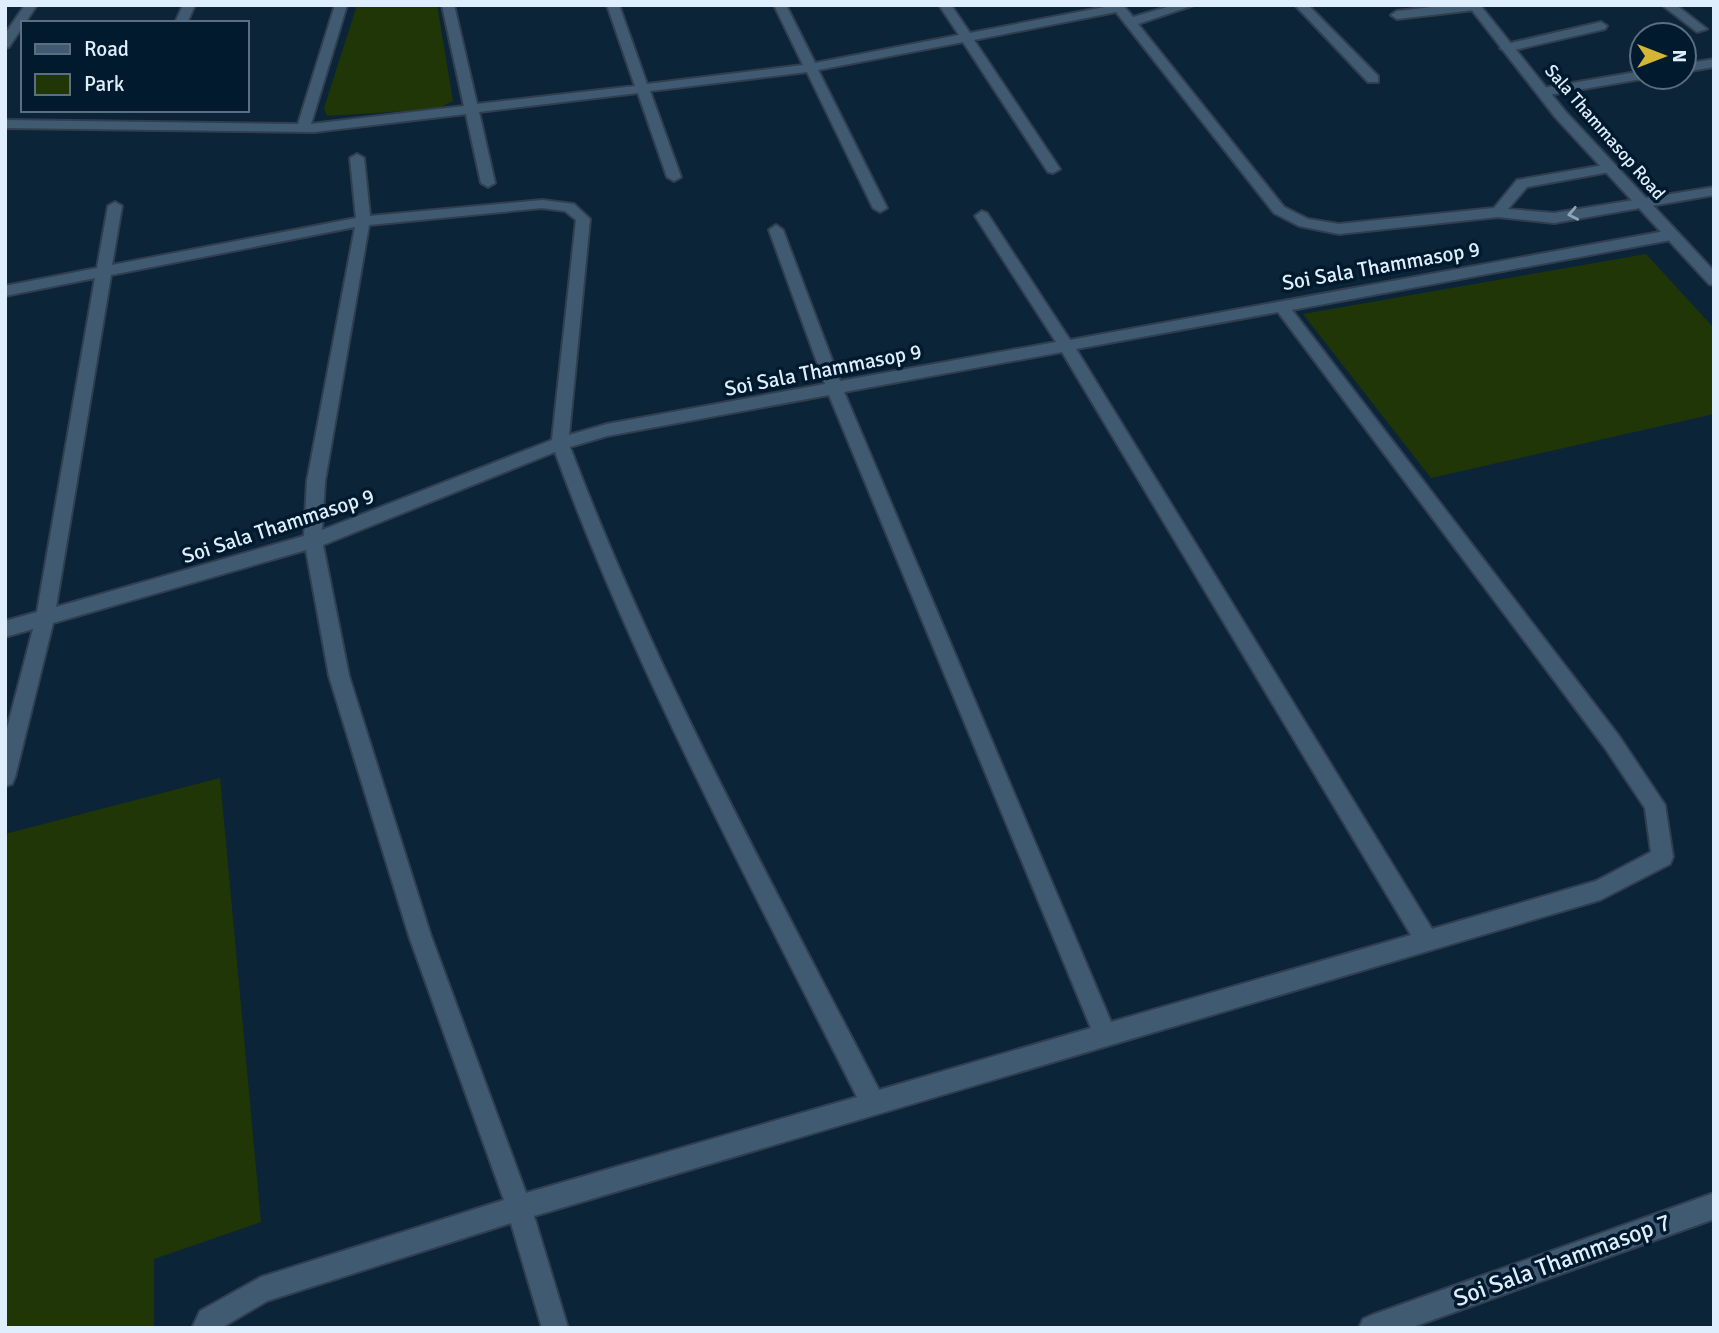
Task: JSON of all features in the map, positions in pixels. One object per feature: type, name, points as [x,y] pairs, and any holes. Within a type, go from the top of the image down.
[{"type":"street","points":[[5,44],[31,5]]},
{"type":"street","points":[[182,21],[189,5]]},
{"type":"street","points":[[303,128],[341,5]]},
{"type":"street","points":[[448,5],[488,183]]},
{"type":"street","points":[[613,5],[674,177]]},
{"type":"street","points":[[780,5],[880,208]]},
{"type":"street","points":[[945,5],[1053,169]]},
{"type":"street","points":[[1130,22],[1188,5]]},
{"type":"street","points":[[1301,5],[1373,79]]},
{"type":"street","points":[[1668,5],[1701,29]]},
{"type":"street","points":[[5,124],[303,128],[811,68],[1118,6],[1279,210],[1304,223],[1339,229],[1498,212],[1554,218],[1714,191]]},
{"type":"street","points":[[1397,15],[1474,6]]},
{"type":"street","name":"Sala Thammasop Road","points":[[1474,6],[1543,92],[1714,280]]},
{"type":"street","points":[[1507,48],[1601,26]]},
{"type":"street","points":[[1543,92],[1628,77]]},
{"type":"street","points":[[134,126],[140,112]]},
{"type":"street","points":[[357,158],[363,221],[316,481],[313,541],[339,676],[408,897],[519,1208],[555,1328]]},
{"type":"street","points":[[1498,212],[1522,183],[1610,168]]},
{"type":"street","points":[[5,291],[363,221],[542,204],[569,207],[583,219],[560,442],[597,542],[666,695],[873,1104]]},
{"type":"street","points":[[5,777],[45,619],[115,206]]},
{"type":"street","points":[[982,216],[1067,347],[1427,941]]},
{"type":"street","points":[[776,230],[835,390],[1105,1035]]},
{"type":"street","name":"Soi Sala Thammasop 9","points":[[5,629],[313,541],[349,529],[490,468],[560,442],[607,430],[1671,235]]},
{"type":"street","points":[[205,1328],[209,1320],[261,1290],[519,1208],[1600,890],[1662,857],[1655,805],[1604,732],[1282,306]]},
{"type":"street","name":"Soi Sala Thammasop 7","points":[[1372,1328],[1714,1206]]},
{"type":"green space","points":[[357,5],[437,5],[453,101],[437,109],[327,116],[324,108]]},
{"type":"green space","points":[[1646,254],[1714,328],[1714,414],[1431,478],[1303,314]]},
{"type":"green space","points":[[220,778],[261,1222],[154,1259],[154,1328],[5,1328],[5,834]]}]
